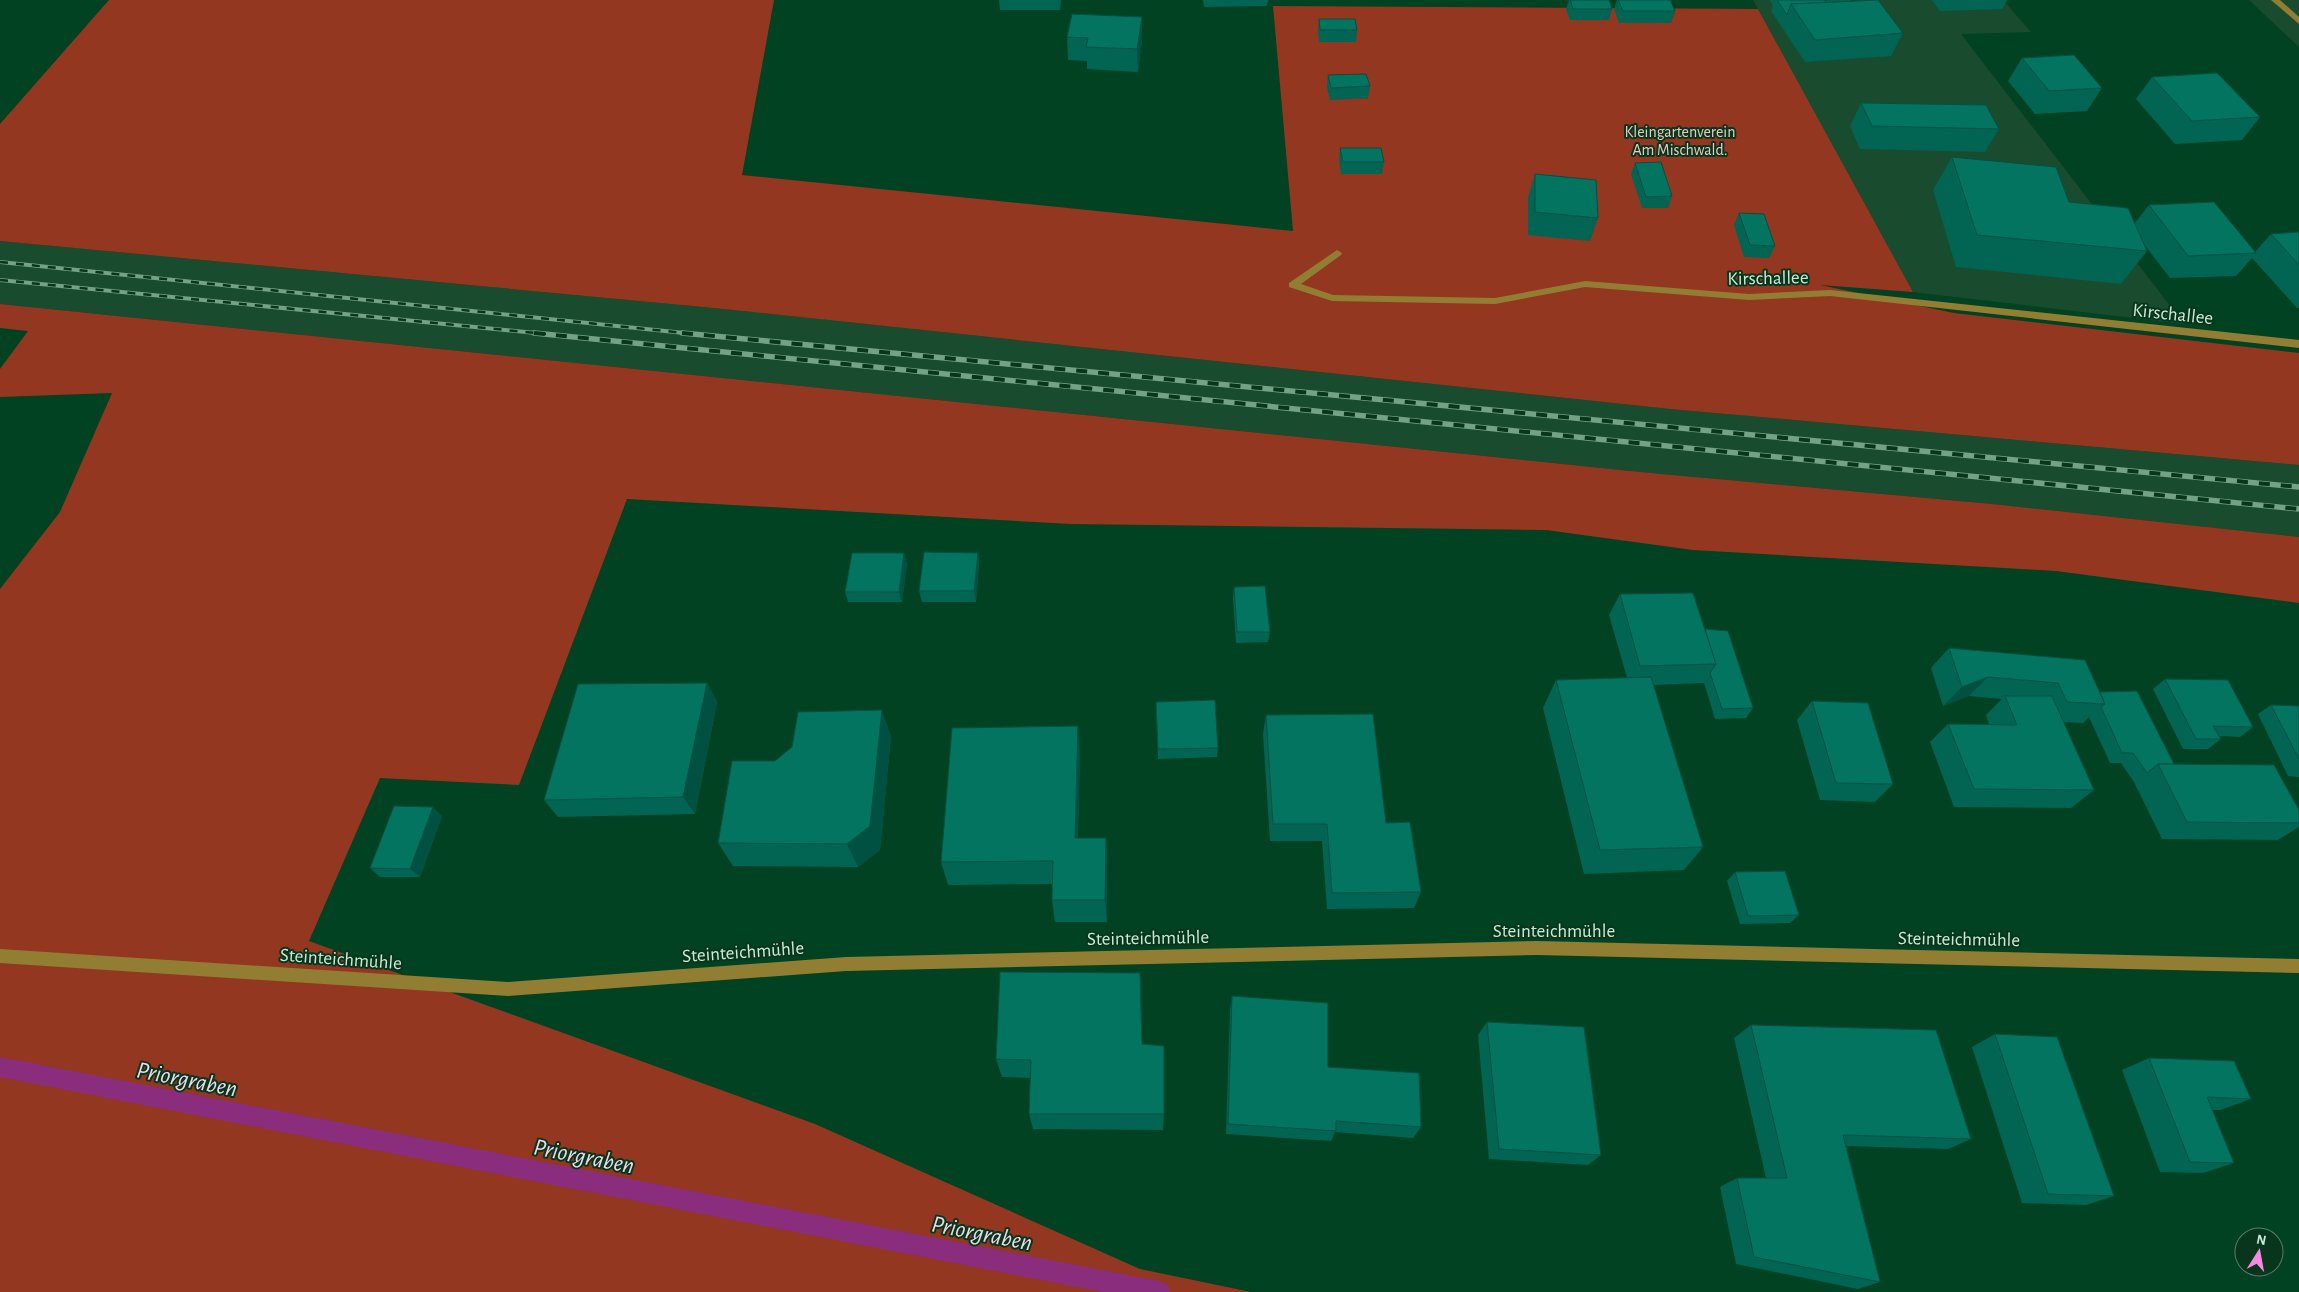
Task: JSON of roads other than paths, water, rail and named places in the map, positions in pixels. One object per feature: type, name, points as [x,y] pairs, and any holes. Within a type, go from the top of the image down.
[{"type":"street","points":[[2275,0],[2299,21]]},
{"type":"street","name":"Kirschallee","points":[[1337,253],[1293,285],[1332,298],[1485,301],[1585,284],[1748,297],[1830,293],[2299,344]]},
{"type":"street","name":"Steinteichmühle","points":[[0,956],[508,989],[846,964],[1537,948],[2299,966]]},
{"type":"waterway","name":"Priorgraben","points":[[0,1067],[1159,1292]]},
{"type":"railway","points":[[0,262],[694,334]]},
{"type":"railway","points":[[0,280],[546,334]]},
{"type":"railway","points":[[534,333],[2299,509]]},
{"type":"railway","points":[[682,333],[2299,487]]},
{"type":"park label","name":"Kleingartenverein Am Mischwald.","points":[[1680,140]]}]
